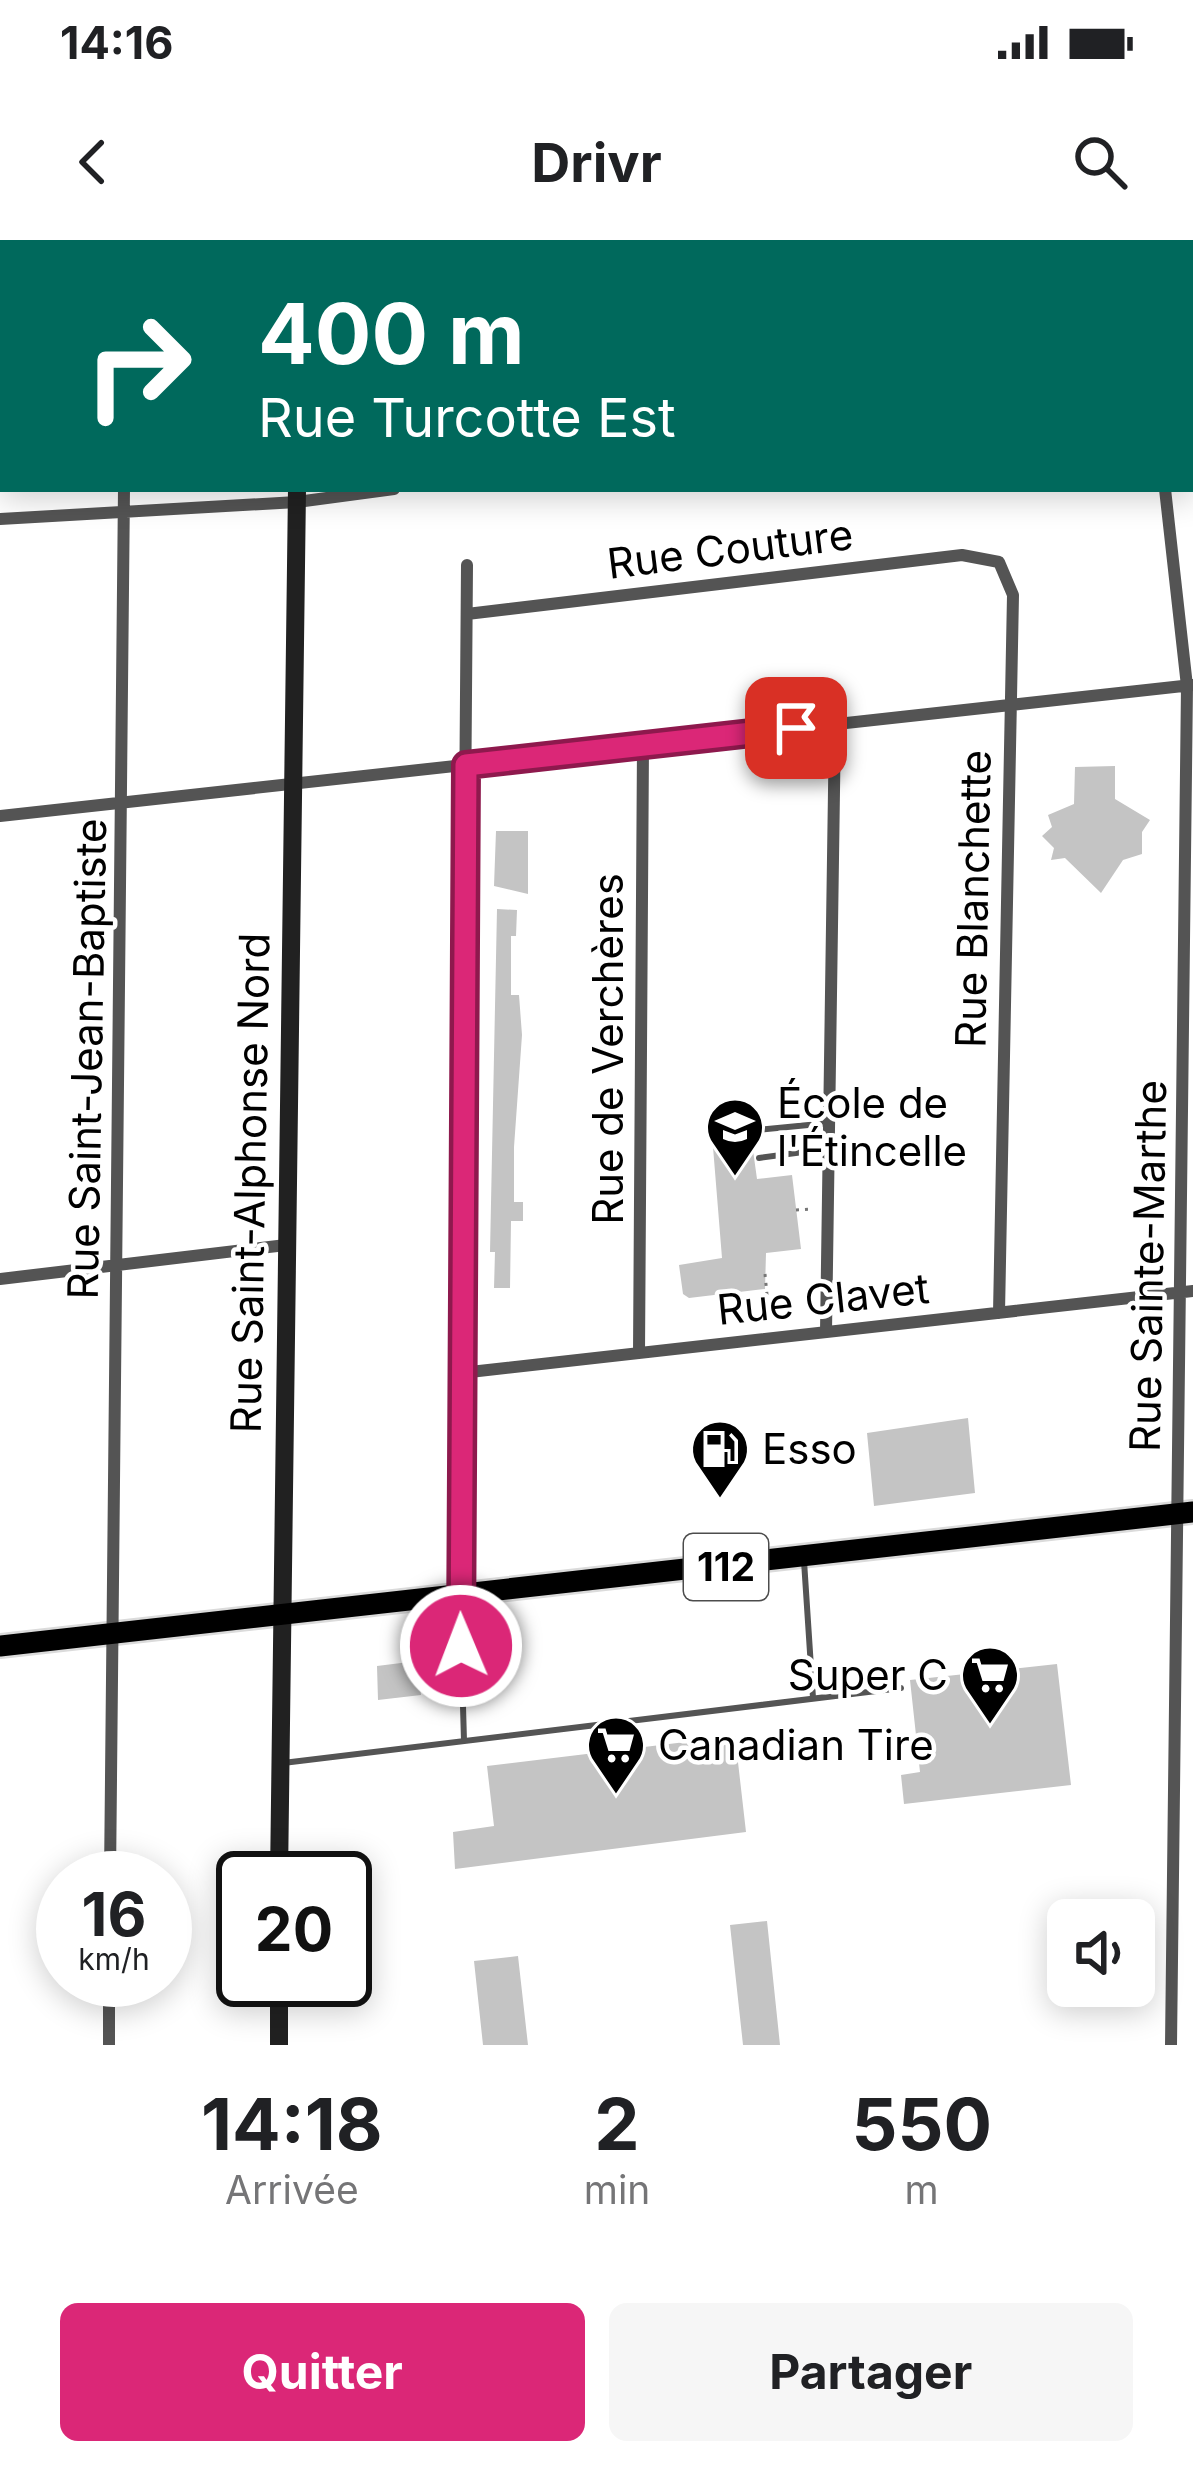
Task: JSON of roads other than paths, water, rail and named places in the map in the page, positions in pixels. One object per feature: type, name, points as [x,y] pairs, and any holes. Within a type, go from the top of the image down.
[{"type":"main road","name":"Rue Saint-Alphonse Nord","points":[[279,1851],[297,496]]},
{"type":"main road","name":"112","points":[[0,1646],[1185,1513]]},
{"type":"main road","points":[[279,2007],[279,2045]]},
{"type":"street","name":"Rue Saint-Jean-Baptiste","points":[[110,1851],[124,492]]},
{"type":"street","points":[[0,519],[352,492]]},
{"type":"street","name":"Rue Sainte-Marthe","points":[[1165,492],[1190,685],[1185,1513],[1171,2045]]},
{"type":"street","name":"Rue Couture","points":[[467,614],[962,555],[1000,562]]},
{"type":"street","name":"Rue Blanchette","points":[[1000,562],[1013,596],[1000,1313]]},
{"type":"street","points":[[459,1598],[467,565]]},
{"type":"street","points":[[0,816],[1190,685]]},
{"type":"street","points":[[826,1332],[835,723]]},
{"type":"street","name":"Rue de Verchères","points":[[639,1353],[643,745]]},
{"type":"street","points":[[0,1280],[286,1245]]},
{"type":"street","name":"Rue Clavet","points":[[461,1373],[1186,1292]]},
{"type":"street","points":[[109,2007],[109,2045]]},
{"type":"lane","points":[[757,1130],[829,1123]]},
{"type":"lane","points":[[759,1158],[829,1149]]},
{"type":"lane","points":[[804,1558],[813,1699]]},
{"type":"lane","points":[[459,1598],[464,1741]]},
{"type":"lane","points":[[280,1763],[901,1688]]},
{"type":"place","name":"École de l'Étincelle","points":[[735,1178]]},
{"type":"place","name":"Esso","points":[[720,1500]]},
{"type":"place","name":"Super C","points":[[990,1726]]},
{"type":"place","name":"Canadian Tire","points":[[616,1796]]}]
